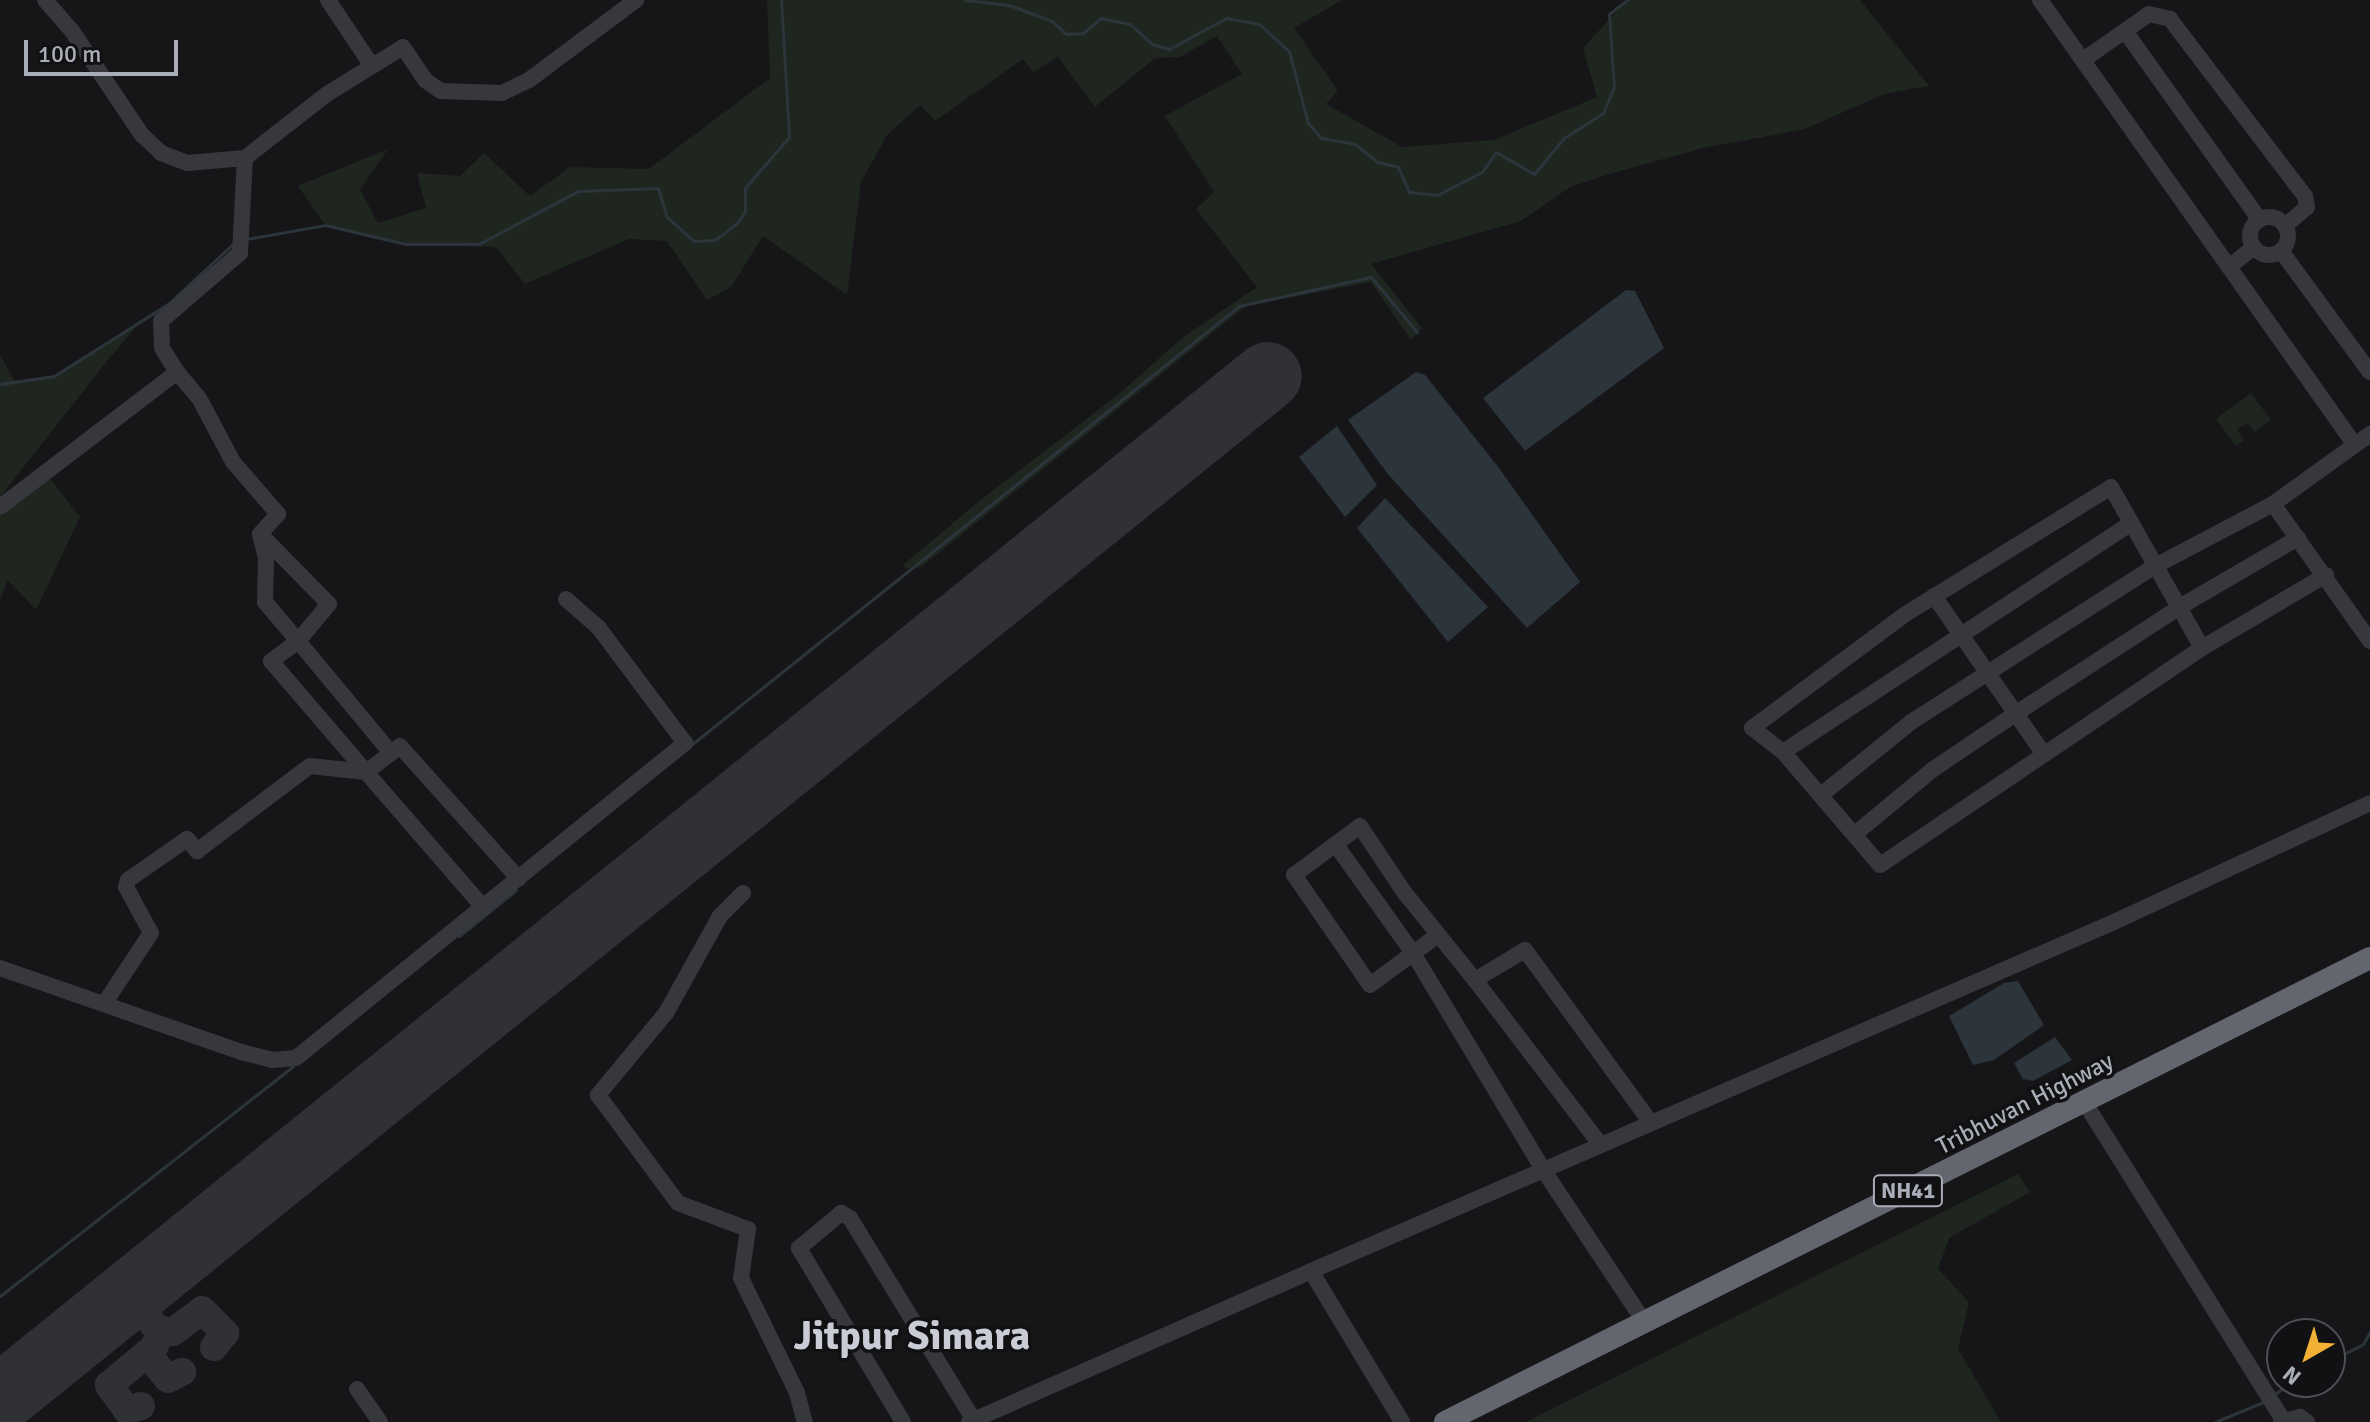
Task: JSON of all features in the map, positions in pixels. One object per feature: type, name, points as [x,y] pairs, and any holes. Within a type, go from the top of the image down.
[{"type":"highway","name":"Tribhuvan Highway","points":[[1445,1422],[2370,958]]},
{"type":"street","points":[[45,0],[72,31],[113,98],[161,153],[187,163],[245,158],[403,47],[425,80],[441,91],[502,93],[529,80],[636,0]]},
{"type":"street","points":[[328,0],[372,66]]},
{"type":"street","points":[[2040,0],[2355,445]]},
{"type":"street","points":[[2083,60],[2155,12],[2170,19],[2305,196],[2307,207],[2285,226]]},
{"type":"street","points":[[2125,31],[2260,220]]},
{"type":"street","points":[[245,158],[238,234],[240,253],[161,321],[162,348],[199,398],[233,462],[278,514],[260,534]]},
{"type":"street","points":[[2274,218],[2285,226],[2288,240],[2281,251],[2270,255],[2254,247],[2252,229],[2260,220],[2274,218]]},
{"type":"street","points":[[2229,267],[2254,247]]},
{"type":"street","points":[[2281,251],[2370,372]]},
{"type":"street","points":[[0,507],[177,372]]},
{"type":"street","points":[[1821,795],[1911,722],[2155,566],[2273,504],[2370,434]]},
{"type":"street","points":[[2202,648],[2111,487],[1934,596],[1756,722],[1752,728],[1783,752],[1880,865],[2202,648],[2326,575]]},
{"type":"street","points":[[2273,504],[2370,641]]},
{"type":"street","points":[[1783,752],[1959,632],[2131,523]]},
{"type":"street","points":[[260,534],[266,558],[265,602],[391,753]]},
{"type":"street","points":[[260,534],[329,604],[298,641],[271,661],[484,908]]},
{"type":"street","points":[[1855,834],[1932,770],[2015,714],[2178,608],[2298,538]]},
{"type":"street","points":[[1934,596],[2043,753]]},
{"type":"street","points":[[0,968],[241,1052],[285,1061],[484,908],[685,743],[599,628],[566,599]]},
{"type":"street","points":[[104,1004],[151,933],[126,887],[128,880],[187,839],[197,851],[310,766],[366,772],[400,746],[519,879]]},
{"type":"street","points":[[903,1422],[799,1248],[841,1213],[850,1218],[972,1421],[1544,1171],[1649,1120],[2114,922],[2370,803]]},
{"type":"street","points":[[1438,935],[1370,985],[1294,875],[1360,826],[1438,935],[1600,1144]]},
{"type":"street","points":[[1336,845],[1413,953],[1544,1171],[1645,1323]]},
{"type":"street","points":[[743,893],[720,916],[666,1013],[598,1095],[678,1203],[748,1229],[741,1278],[797,1393],[805,1422]]},
{"type":"street","points":[[1475,980],[1525,950],[1649,1120]]},
{"type":"street","points":[[2085,1103],[2282,1421],[2300,1417],[2307,1422]]},
{"type":"street","points":[[1311,1271],[1402,1422]]},
{"type":"street","points":[[357,1389],[380,1422]]},
{"type":"shaded area","points":[[767,0],[1342,0],[1294,28],[1338,91],[1326,104],[1402,147],[1494,140],[1597,97],[1583,48],[1627,0],[1860,0],[1929,86],[1884,94],[1805,129],[1703,148],[1606,175],[1570,187],[1521,221],[1371,264],[1422,328],[1411,340],[1371,282],[1246,306],[921,567],[908,569],[902,566],[978,502],[1119,394],[1182,338],[1257,287],[1196,209],[1214,192],[1165,116],[1242,74],[1217,36],[1180,57],[1155,58],[1095,107],[1058,57],[1033,72],[1023,59],[935,121],[920,105],[887,135],[861,182],[847,295],[763,236],[731,287],[707,300],[667,241],[629,239],[525,284],[496,247],[406,244],[325,225],[298,186],[388,149],[360,190],[378,223],[426,208],[417,173],[460,176],[484,153],[530,196],[570,167],[649,169],[770,78]]},
{"type":"shaded area","points":[[1626,290],[1635,291],[1664,348],[1525,451],[1483,398]]},
{"type":"shaded area","points":[[140,322],[0,497],[0,355],[15,381],[54,376]]},
{"type":"shaded area","points":[[1416,372],[1425,375],[1499,468],[1580,582],[1527,628],[1387,473],[1348,420]]},
{"type":"shaded area","points":[[2251,393],[2271,420],[2255,432],[2247,423],[2237,430],[2244,440],[2236,446],[2216,419]]},
{"type":"shaded area","points":[[1337,426],[1377,485],[1345,517],[1299,457]]},
{"type":"shaded area","points":[[44,471],[80,517],[36,610],[8,580],[0,600],[0,507]]},
{"type":"shaded area","points":[[1385,498],[1488,607],[1448,642],[1357,528]]},
{"type":"shaded area","points":[[2018,981],[2044,1025],[1994,1060],[1973,1065],[1949,1016],[2004,983]]},
{"type":"shaded area","points":[[2055,1037],[2072,1060],[2033,1081],[2023,1079],[2014,1063]]},
{"type":"shaded area","points":[[2018,1174],[2030,1192],[1949,1238],[1938,1269],[1969,1302],[1958,1349],[2001,1422],[1526,1422]]},
{"type":"waterway","points":[[246,239],[325,225],[406,244],[479,244],[578,191],[658,188],[667,217],[694,241],[715,240],[737,223],[745,211],[745,188],[789,137],[781,0]]},
{"type":"waterway","points":[[965,0],[1009,5],[1052,21],[1066,34],[1083,33],[1101,18],[1130,24],[1152,44],[1169,49],[1226,18],[1259,24],[1289,51],[1308,123],[1321,138],[1355,144],[1377,162],[1398,167],[1409,192],[1437,195],[1482,172],[1496,152],[1534,174],[1564,138],[1603,113],[1614,87],[1609,14],[1627,0]]},
{"type":"waterway","points":[[0,384],[54,376],[168,304],[235,242]]},
{"type":"waterway","points":[[691,745],[1239,306],[1371,277],[1417,332]]},
{"type":"waterway","points":[[459,936],[516,890]]},
{"type":"waterway","points":[[0,1296],[293,1066]]},
{"type":"waterway","points":[[2346,1353],[2363,1344],[2370,1332]]},
{"type":"waterway","points":[[2215,1422],[2263,1402]]},
{"type":"taxiway","points":[[145,1282],[144,1312],[157,1329],[173,1332],[202,1310],[225,1333],[214,1347]]},
{"type":"taxiway","points":[[158,1338],[150,1357],[168,1379],[182,1372]]},
{"type":"taxiway","points":[[141,1406],[127,1410],[109,1385],[151,1350]]},
{"type":"runway","points":[[0,1399],[1268,376]]},
{"type":"district","name":"Jitpur Simara","points":[[912,1336]]}]
